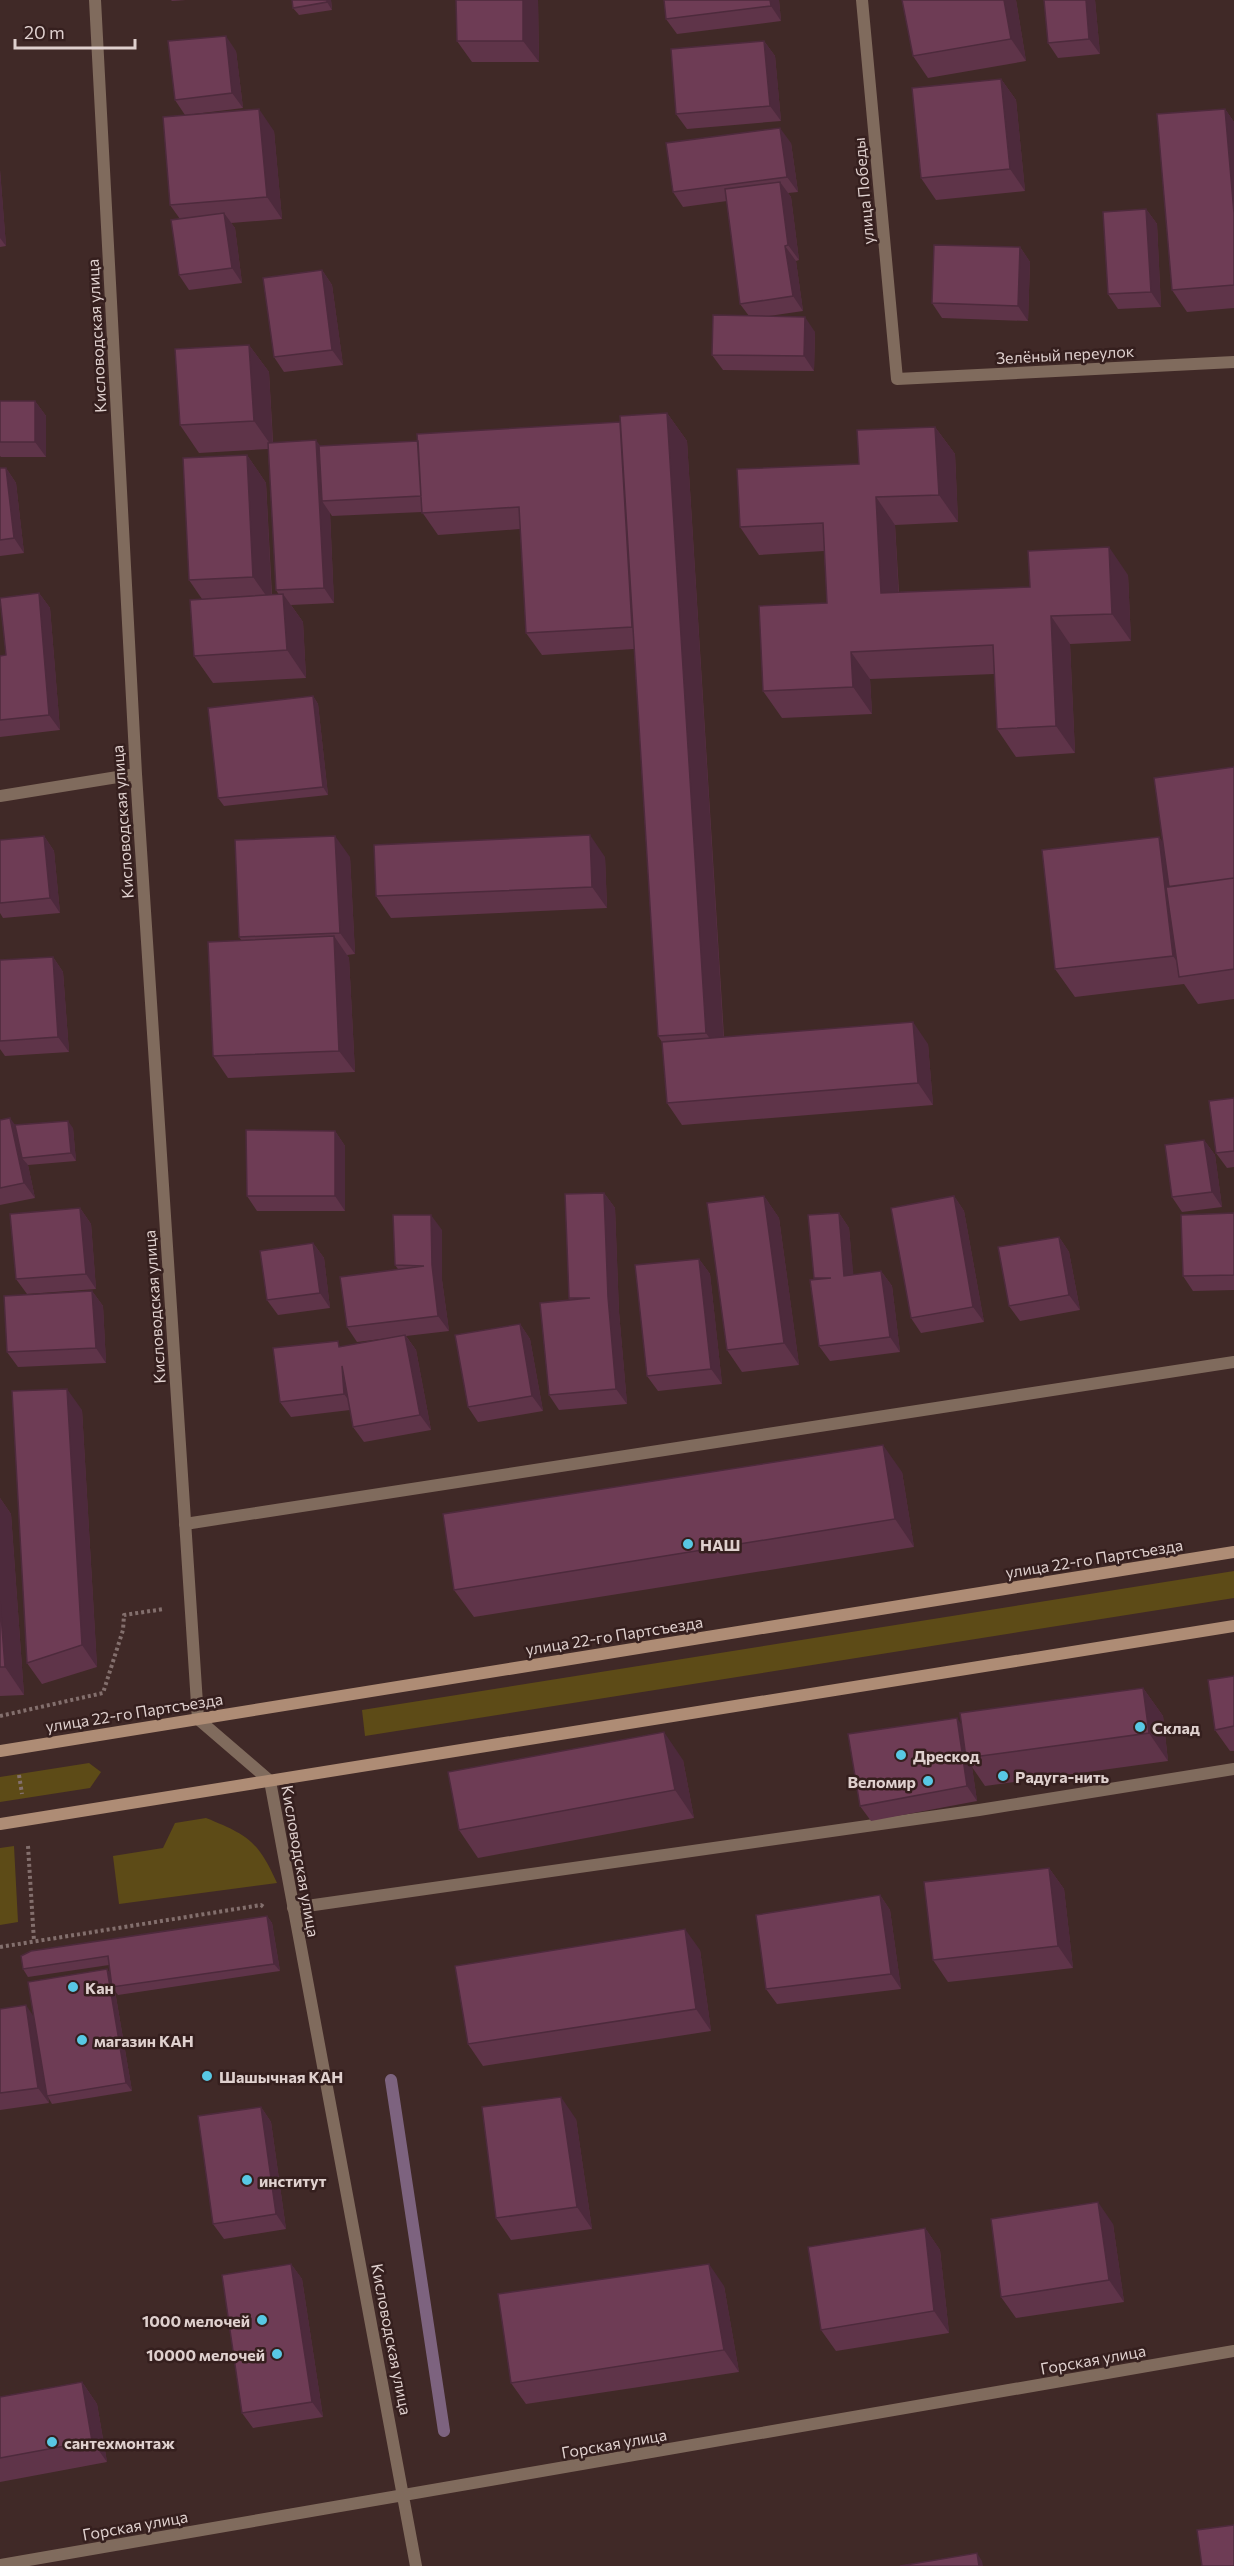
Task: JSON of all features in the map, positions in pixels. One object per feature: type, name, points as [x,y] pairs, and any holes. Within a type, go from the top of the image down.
[{"type":"main road","name":"улица 22-го Партсъезда","points":[[0,1751],[1234,1552]]},
{"type":"main road","points":[[0,1824],[1234,1626]]},
{"type":"street","name":"Кисловодская улица","points":[[95,0],[136,774],[198,1719],[270,1781],[405,2496],[416,2566]]},
{"type":"street","name":"улица Победы","points":[[862,0],[897,380]]},
{"type":"street","name":"Зелёный переулок","points":[[897,380],[1234,362]]},
{"type":"street","points":[[0,796],[136,774]]},
{"type":"street","points":[[185,1524],[1234,1362]]},
{"type":"street","points":[[293,1908],[979,1810],[1234,1769]]},
{"type":"street","name":"Горская улица","points":[[0,2565],[1234,2351]]},
{"type":"path","points":[[0,1716],[103,1693],[123,1630],[124,1615],[190,1605]]},
{"type":"path","points":[[0,1947],[261,1905],[298,1937]]},
{"type":"shaded area","points":[[1234,1571],[1234,1598],[365,1736],[362,1710]]},
{"type":"shaded area","points":[[89,1763],[101,1772],[90,1788],[0,1802],[0,1777]]},
{"type":"shaded area","points":[[206,1818],[232,1829],[250,1841],[264,1858],[277,1883],[119,1904],[113,1856],[163,1848],[175,1823]]},
{"type":"shaded area","points":[[14,1846],[18,1922],[0,1925],[0,1848]]},
{"type":"building","points":[[292,0],[327,0],[327,2],[293,8]]},
{"type":"building","points":[[456,0],[523,0],[523,41],[457,41]]},
{"type":"building","points":[[664,0],[770,0],[771,6],[666,19]]},
{"type":"building","points":[[902,0],[1004,0],[1011,39],[913,56]]},
{"type":"building","points":[[1044,0],[1086,0],[1089,39],[1048,43]]},
{"type":"building","points":[[226,36],[232,93],[175,100],[168,41]]},
{"type":"building","points":[[764,41],[770,106],[676,114],[671,49]]},
{"type":"building","points":[[1001,79],[1010,169],[921,178],[912,88]]},
{"type":"building","points":[[259,109],[267,197],[170,205],[163,117]]},
{"type":"building","points":[[1225,109],[1234,213],[1234,285],[1172,290],[1157,114]]},
{"type":"building","points":[[780,128],[787,177],[673,192],[666,143]]},
{"type":"building","points":[[780,182],[788,245],[785,246],[793,296],[740,304],[725,189]]},
{"type":"building","points":[[1146,209],[1151,292],[1108,294],[1103,212]]},
{"type":"building","points":[[224,213],[232,268],[179,275],[171,220]]},
{"type":"building","points":[[934,245],[1020,247],[1018,306],[932,303]]},
{"type":"building","points":[[322,270],[332,350],[274,357],[263,278]]},
{"type":"building","points":[[713,315],[805,317],[804,356],[712,355]]},
{"type":"building","points":[[249,345],[254,421],[180,425],[175,349]]},
{"type":"building","points":[[0,401],[35,401],[35,442],[0,442]]},
{"type":"building","points":[[667,413],[706,1033],[658,1036],[620,416]]},
{"type":"building","points":[[620,422],[632,627],[526,633],[519,507],[422,513],[417,434]]},
{"type":"building","points":[[935,427],[939,495],[876,497],[881,593],[1030,587],[1028,551],[1109,547],[1112,614],[1051,616],[1056,726],[997,729],[993,645],[851,652],[853,687],[763,691],[759,606],[827,603],[823,523],[740,527],[737,469],[859,464],[857,430]]},
{"type":"building","points":[[316,440],[324,588],[276,590],[268,443]]},
{"type":"building","points":[[418,441],[421,496],[322,501],[319,446]]},
{"type":"building","points":[[247,455],[253,577],[189,580],[183,458]]},
{"type":"building","points":[[0,468],[6,468],[14,538],[0,540]]},
{"type":"building","points":[[39,593],[49,715],[0,720],[0,656],[6,655],[0,598]]},
{"type":"building","points":[[283,594],[287,650],[194,656],[190,600]]},
{"type":"building","points":[[313,696],[323,787],[218,798],[208,708]]},
{"type":"building","points":[[1234,767],[1234,878],[1169,887],[1154,778]]},
{"type":"building","points":[[590,835],[592,887],[376,896],[374,845]]},
{"type":"building","points":[[44,836],[50,898],[0,903],[0,840]]},
{"type":"building","points":[[335,836],[340,933],[239,937],[235,840]]},
{"type":"building","points":[[1159,837],[1173,956],[1055,969],[1042,850]]},
{"type":"building","points":[[1234,878],[1234,969],[1179,977],[1166,887]]},
{"type":"building","points":[[334,936],[339,1051],[213,1056],[208,942]]},
{"type":"building","points":[[53,957],[58,1037],[0,1041],[0,960]]},
{"type":"building","points":[[913,1022],[918,1083],[667,1103],[662,1042]]},
{"type":"building","points":[[1234,1098],[1234,1151],[1216,1153],[1209,1101]]},
{"type":"building","points":[[10,1118],[24,1183],[0,1188],[0,1120]]},
{"type":"building","points":[[68,1121],[71,1153],[22,1158],[15,1125]]},
{"type":"building","points":[[246,1130],[335,1131],[335,1196],[247,1196]]},
{"type":"building","points":[[1204,1140],[1212,1192],[1172,1197],[1165,1145]]},
{"type":"building","points":[[604,1193],[608,1297],[616,1389],[549,1395],[540,1303],[590,1298],[569,1298],[565,1194]]},
{"type":"building","points":[[764,1196],[784,1343],[727,1350],[707,1203]]},
{"type":"building","points":[[954,1196],[973,1307],[911,1318],[891,1208]]},
{"type":"building","points":[[80,1208],[86,1274],[16,1279],[10,1214]]},
{"type":"building","points":[[839,1213],[844,1276],[881,1271],[890,1337],[819,1346],[810,1280],[831,1278],[814,1278],[808,1215]]},
{"type":"building","points":[[1234,1213],[1234,1275],[1183,1276],[1181,1215]]},
{"type":"building","points":[[393,1215],[431,1215],[432,1265],[438,1316],[347,1327],[340,1277],[424,1266],[395,1265]]},
{"type":"building","points":[[1059,1237],[1069,1295],[1009,1306],[998,1247]]},
{"type":"building","points":[[313,1243],[320,1293],[267,1300],[260,1251]]},
{"type":"building","points":[[699,1259],[711,1369],[647,1376],[635,1265]]},
{"type":"building","points":[[92,1291],[96,1348],[7,1352],[4,1296]]},
{"type":"building","points":[[520,1324],[532,1396],[468,1407],[455,1335]]},
{"type":"building","points":[[405,1335],[420,1415],[353,1427],[342,1366],[344,1394],[280,1402],[273,1348],[338,1341],[339,1347]]},
{"type":"building","points":[[67,1389],[82,1645],[27,1663],[12,1391]]},
{"type":"building","points":[[883,1445],[895,1519],[454,1590],[443,1514]]},
{"type":"building","points":[[0,1601],[5,1667],[0,1667]]},
{"type":"building","points":[[1234,1676],[1234,1726],[1215,1730],[1208,1680]]},
{"type":"building","points":[[1143,1688],[1149,1733],[966,1758],[960,1713]]},
{"type":"building","points":[[957,1718],[967,1786],[860,1806],[848,1734]]},
{"type":"building","points":[[664,1732],[675,1790],[459,1830],[448,1772]]},
{"type":"building","points":[[1049,1868],[1058,1946],[933,1960],[924,1882]]},
{"type":"building","points":[[880,1895],[891,1974],[766,1989],[756,1915]]},
{"type":"building","points":[[267,1916],[274,1964],[112,1987],[108,1956],[23,1969],[21,1956],[31,1951]]},
{"type":"building","points":[[685,1929],[696,2009],[468,2044],[455,1966]]},
{"type":"building","name":"магазин КАН","points":[[107,1969],[126,2083],[47,2096],[28,1982]]},
{"type":"building","points":[[26,2005],[38,2088],[0,2093],[0,2009]]},
{"type":"building","points":[[561,2097],[577,2207],[496,2218],[482,2107]]},
{"type":"building","name":"институт","points":[[261,2107],[276,2214],[213,2224],[198,2116]]},
{"type":"building","points":[[1098,2202],[1109,2280],[1001,2297],[991,2219]]},
{"type":"building","points":[[925,2228],[934,2311],[821,2330],[808,2247]]},
{"type":"building","name":"10000 мелочей","points":[[291,2264],[312,2402],[242,2413],[222,2275]]},
{"type":"building","points":[[709,2264],[724,2350],[511,2383],[498,2294]]},
{"type":"building","points":[[82,2382],[92,2441],[0,2458],[0,2397]]},
{"type":"building","points":[[1234,2525],[1234,2566],[1202,2566],[1197,2530]]},
{"type":"building","points":[[977,2553],[979,2566],[900,2566]]},
{"type":"waterway","points":[[391,2080],[444,2431]]},
{"type":"place","name":"НАШ","points":[[688,1544]]},
{"type":"place","name":"Склад","points":[[1140,1727]]},
{"type":"place","name":"Дрескод","points":[[901,1755]]},
{"type":"place","name":"Радуга-нить","points":[[1003,1776]]},
{"type":"place","name":"Веломир","points":[[928,1781]]},
{"type":"place","name":"Кан","points":[[73,1987]]},
{"type":"place","name":"магазин КАН","points":[[82,2040]]},
{"type":"place","name":"Шашычная КАН","points":[[207,2076]]},
{"type":"place","name":"институт","points":[[247,2180]]},
{"type":"place","name":"1000 мелочей","points":[[262,2320]]},
{"type":"place","name":"10000 мелочей","points":[[277,2354]]},
{"type":"place","name":"сантехмонтаж","points":[[52,2442]]}]
